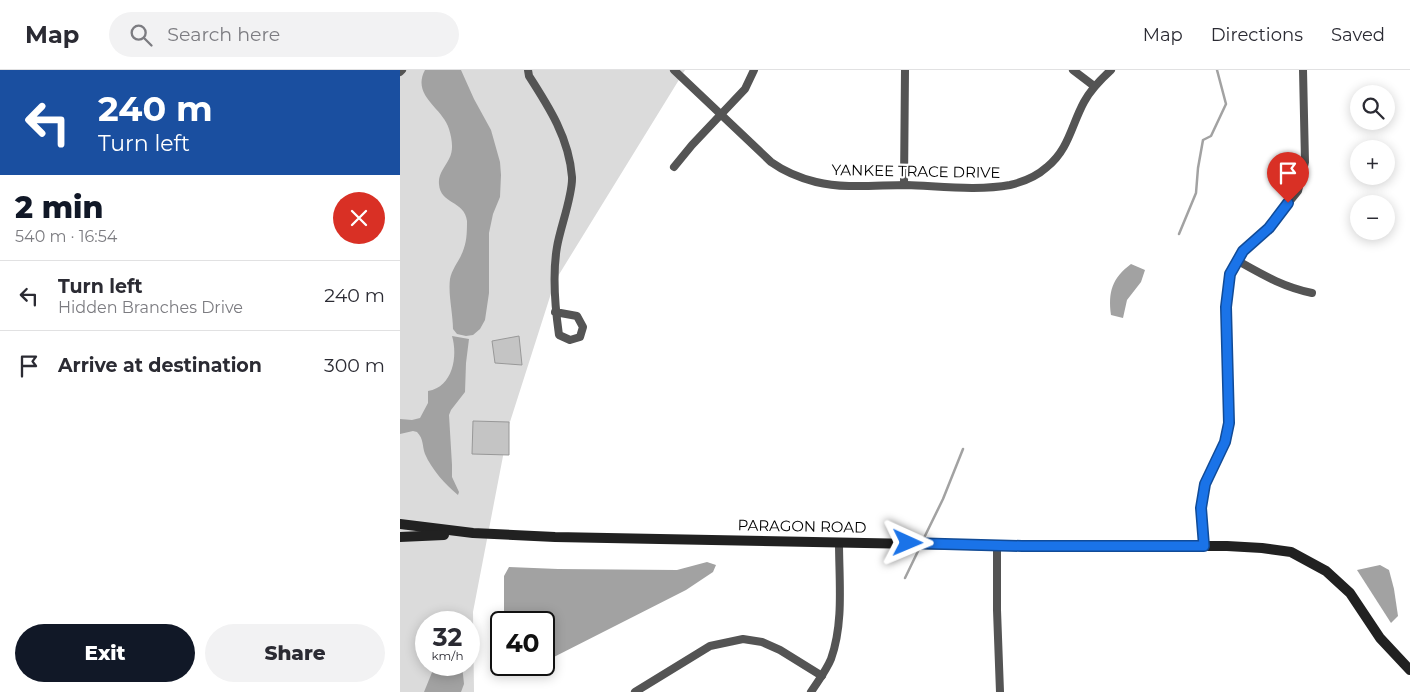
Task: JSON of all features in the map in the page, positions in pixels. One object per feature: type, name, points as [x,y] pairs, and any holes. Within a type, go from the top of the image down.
[{"type":"street","points":[[528,70],[529,76],[553,114],[567,147],[572,178],[556,249],[555,312]]},
{"type":"street","name":"YANKEE TRACE DRIVE","points":[[674,70],[771,162],[790,174],[825,184],[1004,186],[1023,181],[1038,174],[1053,162],[1068,140],[1083,104],[1094,86],[1111,70]]},
{"type":"street","points":[[674,167],[745,89],[754,70]]},
{"type":"street","points":[[904,185],[905,70]]},
{"type":"street","points":[[1073,70],[1094,86]]},
{"type":"street","points":[[1204,546],[1201,508],[1205,484],[1225,442],[1229,423],[1226,307],[1230,274],[1243,251],[1269,228],[1298,191],[1306,162],[1303,70]]},
{"type":"street","points":[[1238,261],[1274,282],[1312,293]]},
{"type":"street","name":"PARAGON ROAD","points":[[400,524],[473,533],[555,537],[997,545],[1204,546],[1262,548],[1291,552],[1326,571],[1350,593],[1380,638],[1410,670]]},
{"type":"street","name":"PARAGON ROAD","points":[[400,537],[473,533]]},
{"type":"street","points":[[811,692],[830,661],[837,641],[839,542]]},
{"type":"street","points":[[997,545],[1000,692]]},
{"type":"street","points":[[635,692],[710,646],[743,639],[762,642],[780,650],[822,676]]},
{"type":"shaded area","points":[[400,70],[685,70],[555,281],[509,425],[473,611],[415,611],[415,676],[474,676],[474,692],[400,692]]},
{"type":"shaded area","points":[[425,70],[461,70],[491,130],[500,162],[500,197],[493,214],[489,233],[489,293],[485,320],[480,329],[473,335],[457,334],[453,329],[450,279],[465,245],[467,221],[462,210],[440,191],[440,177],[451,156],[452,141],[446,122],[425,95],[422,79]]},
{"type":"shaded area","points":[[1131,264],[1145,270],[1141,282],[1127,300],[1123,318],[1111,315],[1110,299],[1113,286],[1119,275]]},
{"type":"shaded area","points":[[452,336],[469,339],[465,392],[449,415],[452,477],[459,492],[458,495],[431,466],[425,454],[421,437],[417,432],[400,434],[400,419],[412,420],[420,418],[428,403],[428,391],[443,384],[452,370],[454,344]]},
{"type":"shaded area","points":[[707,562],[716,565],[713,572],[686,590],[555,656],[555,611],[504,611],[504,576],[509,567],[677,570]]},
{"type":"shaded area","points":[[1380,565],[1389,570],[1394,589],[1398,616],[1391,623],[1357,570]]},
{"type":"shaded area","points":[[431,676],[463,676],[464,684],[461,692],[424,692]]},
{"type":"building","points":[[519,336],[522,365],[495,363],[492,341]]},
{"type":"building","points":[[473,421],[509,422],[509,455],[472,454]]},
{"type":"waterway","points":[[1179,234],[1196,193],[1203,140],[1211,136],[1226,104],[1217,70]]},
{"type":"waterway","points":[[922,542],[943,499],[963,449]]},
{"type":"waterway","points":[[905,578],[920,547]]},
{"type":"route","points":[[908,543],[1022,546],[1204,546],[1201,508],[1205,484],[1225,442],[1229,423],[1226,307],[1230,274],[1243,251],[1269,228],[1288,203]]}]
